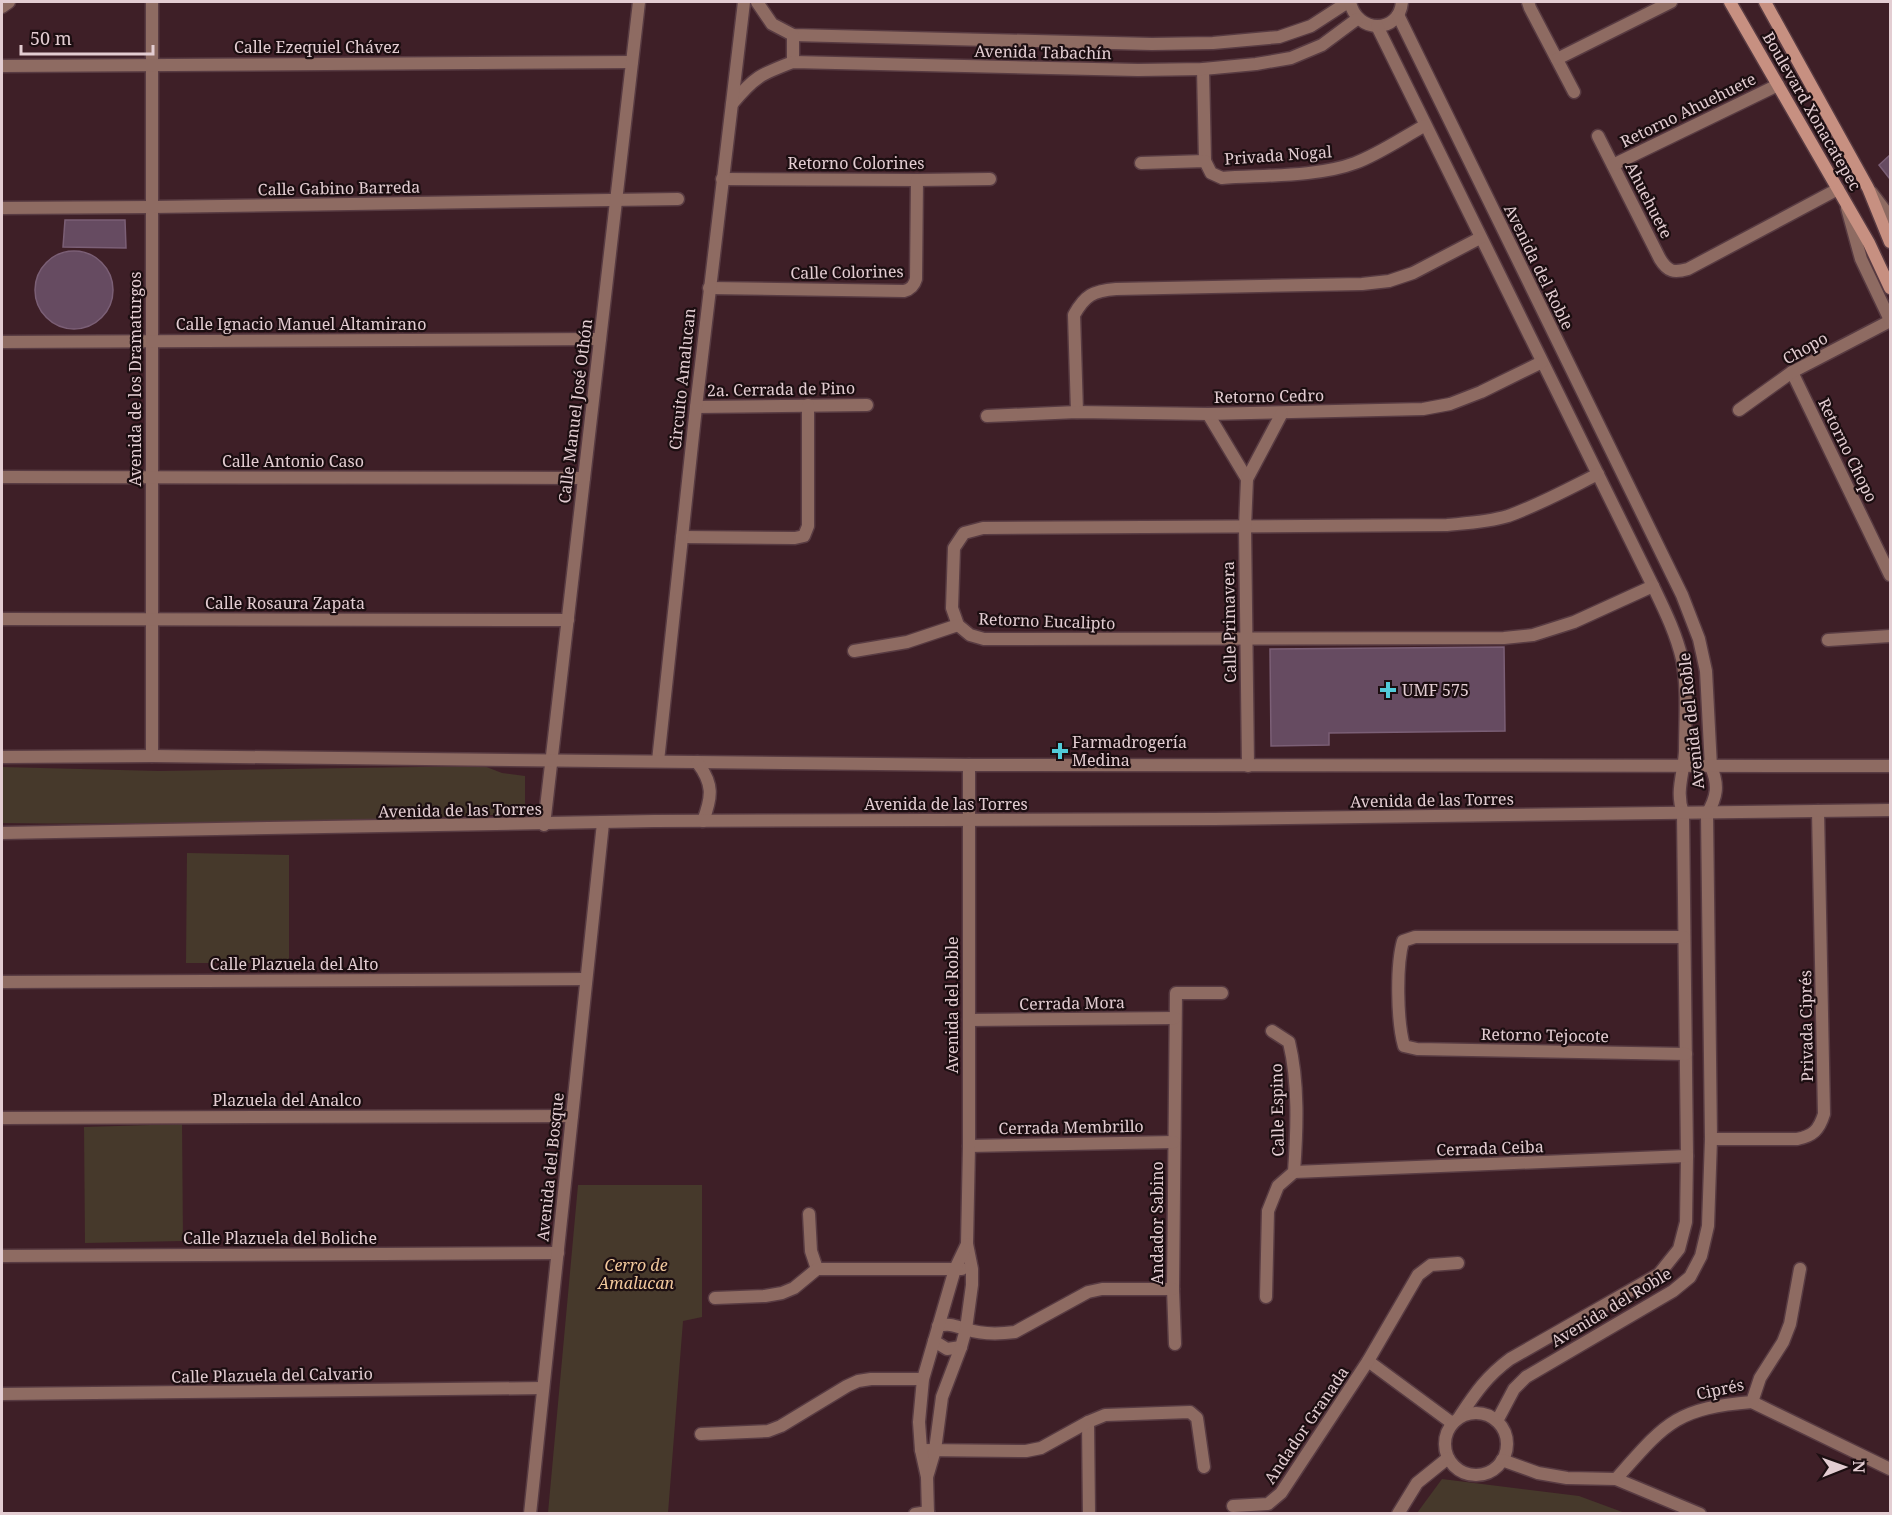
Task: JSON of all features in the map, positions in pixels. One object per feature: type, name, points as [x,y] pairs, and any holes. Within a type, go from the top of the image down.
[{"type":"main road","name":"Boulevard Xonacatepec","points":[[1730,2],[1869,243],[1890,288]]},
{"type":"main road","name":"Boulevard Xonacatepec","points":[[1766,2],[1868,188],[1889,238]]},
{"type":"street","points":[[2,7],[9,2]]},
{"type":"street","name":"Avenida de los Dramaturgos","points":[[152,2],[152,756]]},
{"type":"street","name":"Calle Manuel José Othón","points":[[544,825],[639,2]]},
{"type":"street","name":"Circuito Amalucan","points":[[658,761],[709,288],[744,2]]},
{"type":"street","points":[[757,2],[772,24],[793,35],[793,62]]},
{"type":"street","points":[[1349,2],[1357,19],[1377,26],[1389,23],[1398,15],[1402,2]]},
{"type":"street","name":"Avenida Tabachín","points":[[793,35],[1152,44],[1213,43],[1279,37],[1311,27],[1349,2]]},
{"type":"street","points":[[1528,2],[1574,92]]},
{"type":"street","points":[[1557,59],[1671,2]]},
{"type":"street","name":"Avenida del Roble","points":[[1398,15],[1682,595],[1699,639],[1706,671],[1711,767],[1717,790],[1715,800],[1707,814],[1711,1139],[1708,1226],[1701,1256],[1690,1277],[1673,1291],[1526,1377],[1514,1389],[1497,1421]]},
{"type":"street","name":"Avenida Tabachín","points":[[731,104],[750,82],[763,73],[793,62],[1126,70],[1203,69],[1291,58],[1322,45],[1357,19]]},
{"type":"street","name":"Avenida del Roble","points":[[1377,26],[1424,126],[1653,586],[1673,630],[1682,659],[1685,692],[1684,766],[1678,791],[1683,813],[1687,1156],[1686,1222],[1679,1249],[1659,1274],[1510,1359],[1492,1372],[1456,1420]]},
{"type":"street","name":"Calle Ezequiel Chávez","points":[[2,66],[632,62]]},
{"type":"street","name":"Privada Nogal","points":[[1203,69],[1205,161],[1211,173],[1222,178],[1336,169],[1356,162],[1424,126]]},
{"type":"street","name":"Retorno Ahuehuete","points":[[1613,165],[1778,85]]},
{"type":"street","name":"Ahuehuete","points":[[1598,136],[1660,259],[1667,270],[1676,272],[1688,269],[1838,189]]},
{"type":"street","name":"Privada Nogal","points":[[1141,163],[1205,161]]},
{"type":"street","name":"Retorno Colorines","points":[[722,179],[990,179]]},
{"type":"street","name":"Calle Colorines","points":[[709,288],[892,291],[910,289],[916,279],[917,180]]},
{"type":"street","name":"Boulevard Xonacatepec","points":[[1868,188],[1890,217]]},
{"type":"street","name":"Calle Gabino Barreda","points":[[2,208],[678,199]]},
{"type":"street","name":"Boulevard Xonacatepec","points":[[1847,206],[1861,259],[1890,321]]},
{"type":"street","points":[[1077,412],[1074,315],[1082,301],[1097,291],[1362,284],[1389,281],[1413,273],[1480,238]]},
{"type":"street","name":"Chopo","points":[[1739,410],[1792,372],[1890,321]]},
{"type":"street","name":"Calle Ignacio Manuel Altamirano","points":[[2,342],[600,339]]},
{"type":"street","name":"Retorno Cedro","points":[[987,416],[1077,412],[1208,414],[1423,409],[1450,404],[1481,393],[1542,362]]},
{"type":"street","name":"Retorno Chopo","points":[[1792,372],[1890,575]]},
{"type":"street","points":[[682,537],[795,538],[804,536],[808,526],[808,405]]},
{"type":"street","name":"2a. Cerrada de Pino","points":[[696,407],[867,405]]},
{"type":"street","name":"Calle Primavera","points":[[1248,766],[1246,479],[1282,413]]},
{"type":"street","points":[[1208,414],[1246,479]]},
{"type":"street","name":"Retorno Eucalipto","points":[[1598,474],[1524,509],[1477,523],[983,528],[964,533],[954,549],[952,608],[958,625],[970,635],[984,639],[1504,638],[1533,635],[1582,619],[1653,586]]},
{"type":"street","name":"Calle Antonio Caso","points":[[2,477],[584,478]]},
{"type":"street","name":"Calle Rosaura Zapata","points":[[2,619],[567,620]]},
{"type":"street","points":[[854,651],[907,642],[958,625]]},
{"type":"street","points":[[1828,640],[1890,636]]},
{"type":"street","name":"Avenida de las Torres","points":[[2,758],[152,756],[969,765],[1890,766]]},
{"type":"street","points":[[697,762],[707,774],[711,789],[709,804],[702,821]]},
{"type":"street","name":"Avenida del Roble","points":[[927,1477],[935,1450],[942,1397],[962,1347],[971,1299],[972,1269],[967,1244],[969,765]]},
{"type":"street","name":"Avenida de las Torres","points":[[2,833],[702,821],[969,821],[1707,814],[1890,810]]},
{"type":"street","name":"Privada Ciprés","points":[[1711,1139],[1797,1138],[1809,1136],[1820,1127],[1824,1114],[1818,811]]},
{"type":"street","name":"Avenida del Bosque","points":[[530,1514],[603,823]]},
{"type":"street","name":"Retorno Tejocote","points":[[1684,937],[1415,937],[1403,941],[1400,954],[1400,1031],[1404,1046],[1417,1049],[1686,1054]]},
{"type":"street","name":"Calle Plazuela del Alto","points":[[2,982],[586,979]]},
{"type":"street","name":"Andador Sabino","points":[[1175,1344],[1173,1289],[1176,993],[1222,993]]},
{"type":"street","name":"Cerrada Mora","points":[[969,1020],[1175,1018]]},
{"type":"street","name":"Calle Espino","points":[[1266,1297],[1268,1210],[1278,1186],[1294,1172],[1294,1063],[1289,1042],[1272,1031]]},
{"type":"street","name":"Plazuela del Analco","points":[[2,1118],[572,1116]]},
{"type":"street","name":"Cerrada Membrillo","points":[[969,1146],[1174,1142]]},
{"type":"street","name":"Cerrada Ceiba","points":[[1294,1172],[1687,1156]]},
{"type":"street","points":[[808,1214],[811,1251],[817,1269]]},
{"type":"street","name":"Avenida del Roble","points":[[928,1513],[927,1477],[921,1450],[920,1412],[923,1379],[955,1269],[967,1244]]},
{"type":"street","name":"Calle Plazuela del Boliche","points":[[2,1256],[558,1253]]},
{"type":"street","name":"Andador Granada","points":[[1233,1506],[1268,1504],[1281,1493],[1368,1361],[1424,1269],[1431,1265],[1458,1263]]},
{"type":"street","points":[[715,1298],[782,1293],[794,1287],[817,1269],[972,1269]]},
{"type":"street","name":"Ciprés","points":[[1616,1479],[1671,1422],[1695,1410],[1752,1402],[1760,1378],[1783,1342],[1790,1324],[1800,1269]]},
{"type":"street","points":[[938,1326],[952,1324],[966,1329],[1003,1334],[1015,1332],[1088,1292],[1102,1289],[1173,1289]]},
{"type":"street","points":[[934,1341],[946,1349],[962,1347]]},
{"type":"street","points":[[1368,1361],[1456,1420]]},
{"type":"street","points":[[701,1434],[754,1432],[782,1426],[858,1381],[923,1379]]},
{"type":"street","name":"Calle Plazuela del Calvario","points":[[2,1394],[543,1388]]},
{"type":"street","points":[[1752,1402],[1890,1468]]},
{"type":"street","points":[[921,1450],[1026,1451],[1041,1448],[1088,1422],[1105,1416],[1190,1412],[1197,1418],[1204,1467]]},
{"type":"street","points":[[1479,1413],[1497,1421],[1505,1433],[1507,1447],[1502,1460],[1493,1470],[1481,1475],[1468,1474],[1456,1468],[1444,1448],[1446,1434],[1456,1420],[1479,1413]]},
{"type":"street","points":[[1088,1422],[1089,1514]]},
{"type":"street","points":[[1398,1514],[1417,1483],[1429,1471],[1448,1458]]},
{"type":"street","points":[[1502,1460],[1538,1473],[1616,1479],[1700,1514]]},
{"type":"street","points":[[915,1514],[928,1513]]},
{"type":"green space","points":[[484,766],[502,773],[525,776],[525,814],[263,822],[2,823],[2,767],[159,771]]},
{"type":"green space","points":[[187,853],[289,855],[289,963],[186,963]]},
{"type":"green space","points":[[182,1124],[183,1241],[85,1243],[84,1127]]},
{"type":"green space","name":"Cerro de Amalucan","points":[[578,1185],[702,1185],[702,1317],[683,1321],[668,1513],[548,1513]]},
{"type":"green space","points":[[1442,1479],[1579,1496],[1625,1513],[1417,1513]]},
{"type":"building","points":[[1890,155],[1890,179],[1879,165]]},
{"type":"building","points":[[65,220],[125,220],[126,248],[63,247]]},
{"type":"building","points":[[74,251],[89,254],[106,268],[113,290],[110,305],[96,322],[74,329],[59,326],[42,312],[35,290],[38,275],[52,258]]},
{"type":"building","name":"UMF 575","points":[[1504,647],[1505,731],[1329,733],[1329,745],[1271,746],[1270,649]]},
{"type":"place","name":"UMF 575","points":[[1388,690]]},
{"type":"place","name":"Farmadrogería Medina","points":[[1060,751]]}]
